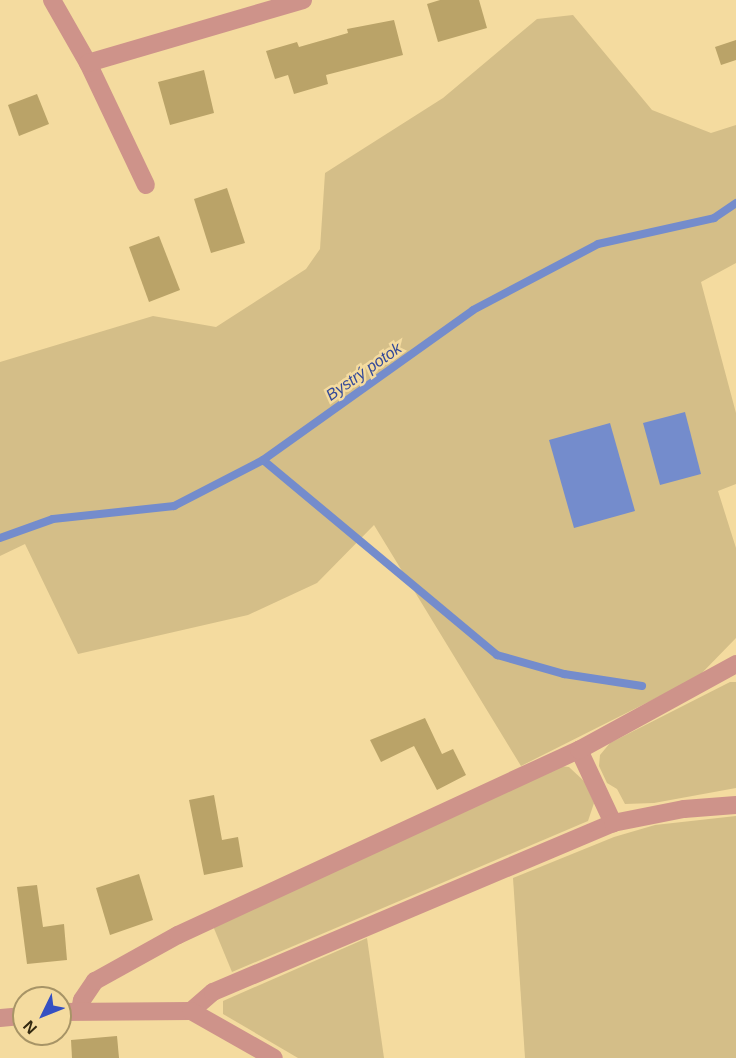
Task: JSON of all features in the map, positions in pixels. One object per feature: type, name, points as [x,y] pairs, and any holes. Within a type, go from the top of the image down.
[{"type":"street","points":[[52,0],[88,63],[146,185]]},
{"type":"street","points":[[88,63],[303,0]]},
{"type":"street","points":[[80,1010],[82,1000],[95,981],[178,934],[579,750],[736,664]]},
{"type":"street","points":[[579,750],[613,823]]},
{"type":"street","points":[[191,1011],[213,992],[613,823],[684,809],[736,805]]},
{"type":"street","points":[[72,1011],[191,1011],[274,1058]]},
{"type":"shaded area","points":[[573,15],[652,110],[711,133],[736,125],[736,263],[701,282],[736,413],[736,484],[718,491],[736,548],[736,638],[698,677],[521,766],[374,525],[317,583],[248,615],[78,654],[25,544],[0,556],[0,362],[153,316],[216,327],[306,269],[320,249],[325,173],[443,98],[537,19]]},
{"type":"shaded area","points":[[730,682],[736,682],[736,788],[654,803],[625,804],[617,789],[607,783],[599,766],[600,755],[610,743]]},
{"type":"shaded area","points":[[560,766],[569,767],[585,782],[594,803],[588,821],[232,972],[213,926]]},
{"type":"shaded area","points":[[736,816],[736,1058],[525,1058],[513,878],[614,837],[655,825]]},
{"type":"shaded area","points":[[367,938],[384,1058],[298,1058],[223,1014],[223,1001]]},
{"type":"water","points":[[685,412],[701,474],[660,485],[643,423]]},
{"type":"water","points":[[610,423],[635,511],[574,528],[549,440]]},
{"type":"building","points":[[440,0],[479,0],[487,28],[438,42],[427,4]]},
{"type":"building","points":[[394,20],[403,55],[326,75],[328,84],[294,94],[288,75],[275,79],[266,51],[297,42],[299,47],[348,33],[347,29]]},
{"type":"building","points":[[736,40],[736,60],[721,65],[715,47]]},
{"type":"building","points":[[204,70],[214,113],[170,125],[158,82]]},
{"type":"building","points":[[37,94],[49,124],[19,136],[8,105]]},
{"type":"building","points":[[227,188],[245,243],[211,253],[194,199]]},
{"type":"building","points":[[159,236],[180,290],[149,302],[129,247]]},
{"type":"building","points":[[425,718],[442,754],[453,749],[466,775],[437,790],[414,746],[381,762],[370,740]]},
{"type":"building","points":[[214,795],[222,840],[238,837],[243,867],[204,875],[189,800]]},
{"type":"building","points":[[139,874],[153,920],[110,935],[96,888]]},
{"type":"building","points":[[37,885],[43,927],[64,924],[67,960],[27,964],[17,887]]},
{"type":"building","points":[[117,1036],[119,1058],[72,1058],[72,1040]]},
{"type":"waterway","name":"Bystrý potok","points":[[0,538],[53,519],[174,506],[263,460],[473,310],[598,244],[714,218],[736,203]]},
{"type":"waterway","points":[[263,460],[497,655],[564,674],[642,686]]}]
